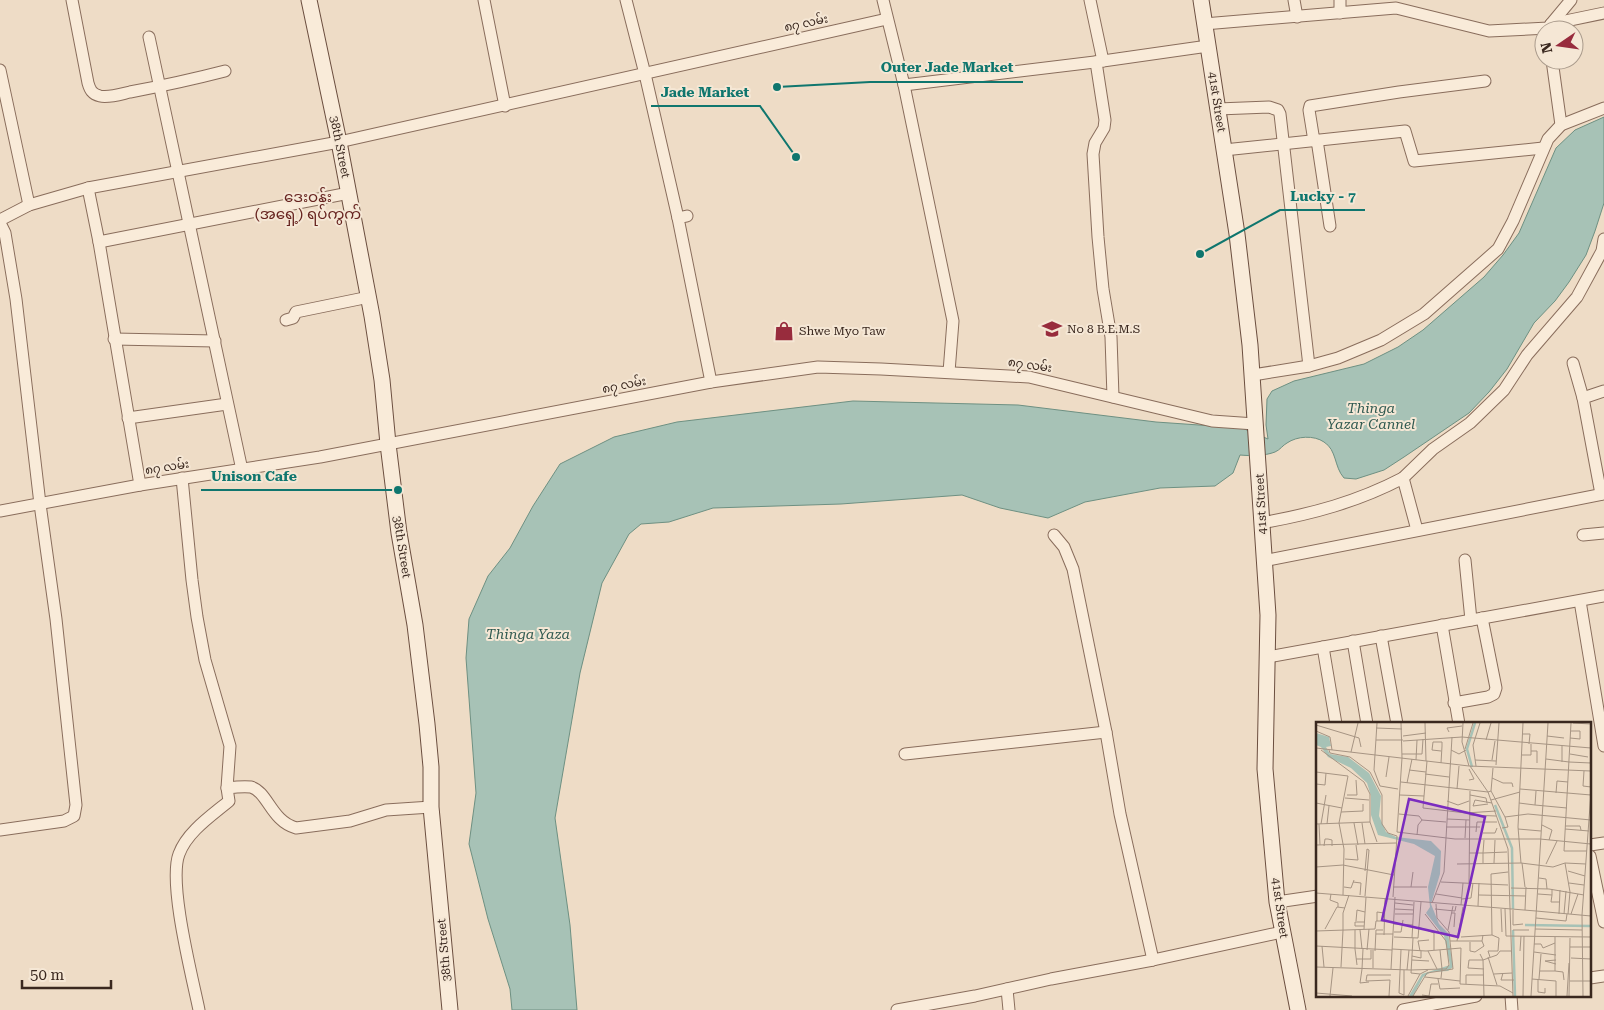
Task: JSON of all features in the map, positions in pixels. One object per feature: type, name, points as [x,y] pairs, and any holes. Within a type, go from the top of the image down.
[{"type":"main road","name":"38th Street","points":[[309,0],[349,193],[382,380],[388,444],[415,625],[426,714],[431,767],[431,807],[450,1010]]},
{"type":"main road","name":"41st Street","points":[[1201,0],[1237,234],[1253,375],[1263,562],[1268,615],[1265,769],[1277,902],[1298,1010]]},
{"type":"street","points":[[72,0],[90,91],[102,97],[160,87],[225,71]]},
{"type":"street","points":[[484,0],[505,106]]},
{"type":"street","points":[[626,0],[683,217],[711,382]]},
{"type":"street","points":[[883,0],[904,85],[953,321],[949,372]]},
{"type":"street","points":[[1090,0],[1100,62],[1105,120],[1104,128],[1095,143],[1093,154],[1098,244],[1111,336],[1113,397]]},
{"type":"street","points":[[1294,0],[1297,17]]},
{"type":"street","points":[[1340,0],[1340,13]]},
{"type":"street","points":[[1555,20],[1571,0]]},
{"type":"street","points":[[1204,24],[1396,8],[1408,5],[1489,31],[1534,28]]},
{"type":"street","points":[[1576,20],[1604,13]]},
{"type":"street","name":"၈၇ လမ်း","points":[[0,222],[29,205],[88,188],[339,142],[887,19]]},
{"type":"street","points":[[148,37],[242,470]]},
{"type":"street","points":[[904,85],[1100,62],[1208,46]]},
{"type":"street","points":[[0,70],[29,205]]},
{"type":"street","points":[[1553,70],[1561,125]]},
{"type":"street","points":[[1330,226],[1309,110],[1310,106],[1485,81]]},
{"type":"street","points":[[1218,110],[1269,107],[1275,108],[1280,114],[1309,366]]},
{"type":"street","points":[[1253,375],[1309,366],[1338,358],[1381,340],[1424,314],[1498,249],[1513,221],[1548,139],[1561,125],[1604,108]]},
{"type":"street","points":[[1224,150],[1405,131],[1413,160],[1419,162],[1543,148]]},
{"type":"street","points":[[88,188],[99,242],[114,340],[140,485]]},
{"type":"street","points":[[99,242],[349,193]]},
{"type":"street","points":[[0,222],[5,233],[11,263],[56,619],[76,806],[74,816],[64,821],[0,830]]},
{"type":"street","points":[[1261,523],[1302,516],[1374,493],[1403,478],[1433,449],[1470,424],[1504,390],[1528,355],[1577,297],[1603,252],[1604,239]]},
{"type":"street","points":[[286,320],[293,318],[296,312],[368,297]]},
{"type":"street","points":[[114,340],[215,342]]},
{"type":"street","points":[[1263,562],[1417,530],[1603,497],[1583,398],[1573,364]]},
{"type":"street","name":"၈၇ လမ်း","points":[[0,512],[140,485],[320,457],[711,382],[818,367],[1028,377],[1212,420],[1256,426]]},
{"type":"street","points":[[1583,398],[1604,391]]},
{"type":"street","points":[[128,418],[227,404]]},
{"type":"street","points":[[182,478],[197,617],[206,660],[230,746],[227,788],[229,801],[196,830],[186,841],[178,855],[176,889],[199,1010]]},
{"type":"street","points":[[1403,478],[1417,530]]},
{"type":"street","points":[[1583,536],[1604,533]]},
{"type":"street","points":[[1054,535],[1064,547],[1073,569],[1106,732],[1120,814],[1153,960]]},
{"type":"street","points":[[1454,703],[1494,694],[1496,688],[1477,619],[1465,560]]},
{"type":"street","points":[[1268,656],[1604,596]]},
{"type":"street","points":[[1580,601],[1603,738]]},
{"type":"street","points":[[1442,625],[1459,722]]},
{"type":"street","points":[[1381,636],[1397,722]]},
{"type":"street","points":[[1353,641],[1366,722]]},
{"type":"street","points":[[1323,646],[1336,722]]},
{"type":"street","points":[[905,754],[1106,732]]},
{"type":"street","points":[[227,788],[249,787],[258,790],[277,817],[290,827],[296,828],[350,821],[386,810],[431,807]]},
{"type":"street","points":[[1592,865],[1604,922]]},
{"type":"street","points":[[1277,902],[1316,896]]},
{"type":"street","points":[[897,1010],[1153,960],[1282,932]]},
{"type":"street","points":[[1007,988],[1009,1010]]},
{"type":"street","points":[[1403,1010],[1425,1008],[1468,998]]},
{"type":"water","name":"Thinga Yaza","points":[[1604,117],[1604,203],[1586,255],[1555,301],[1534,323],[1507,369],[1489,392],[1469,413],[1384,470],[1356,479],[1344,478],[1328,445],[1315,438],[1306,437],[1291,441],[1271,453],[1240,455],[1233,473],[1215,486],[1160,488],[1085,502],[1048,518],[1000,508],[962,495],[841,504],[713,508],[669,522],[641,524],[629,534],[602,583],[580,673],[555,818],[570,925],[577,1010],[512,1010],[510,989],[488,919],[469,844],[476,793],[466,658],[469,619],[488,576],[510,548],[533,506],[560,464],[614,437],[677,422],[853,401],[1018,405],[1156,422],[1242,428],[1268,439],[1266,425],[1267,399],[1272,391],[1294,381],[1364,364],[1398,347],[1423,330],[1484,277],[1519,233],[1556,148],[1575,130]]},
{"type":"place","name":"Outer Jade Market","points":[[777,87]]},
{"type":"place","name":"Jade Market","points":[[796,157]]},
{"type":"place","name":"Lucky - 7","points":[[1200,254]]},
{"type":"place","name":"No 8 B.E.M.S","points":[[1052,329]]},
{"type":"place","name":"Shwe Myo Taw","points":[[784,331]]},
{"type":"place","name":"Unison Cafe","points":[[398,490]]},
{"type":"district","name":"ဒေးဝန်း (အရှေ့) ရပ်ကွက်","points":[[308,206]]},
{"type":"water label","name":"Thinga Yazar Cannel","points":[[1371,416]]}]
